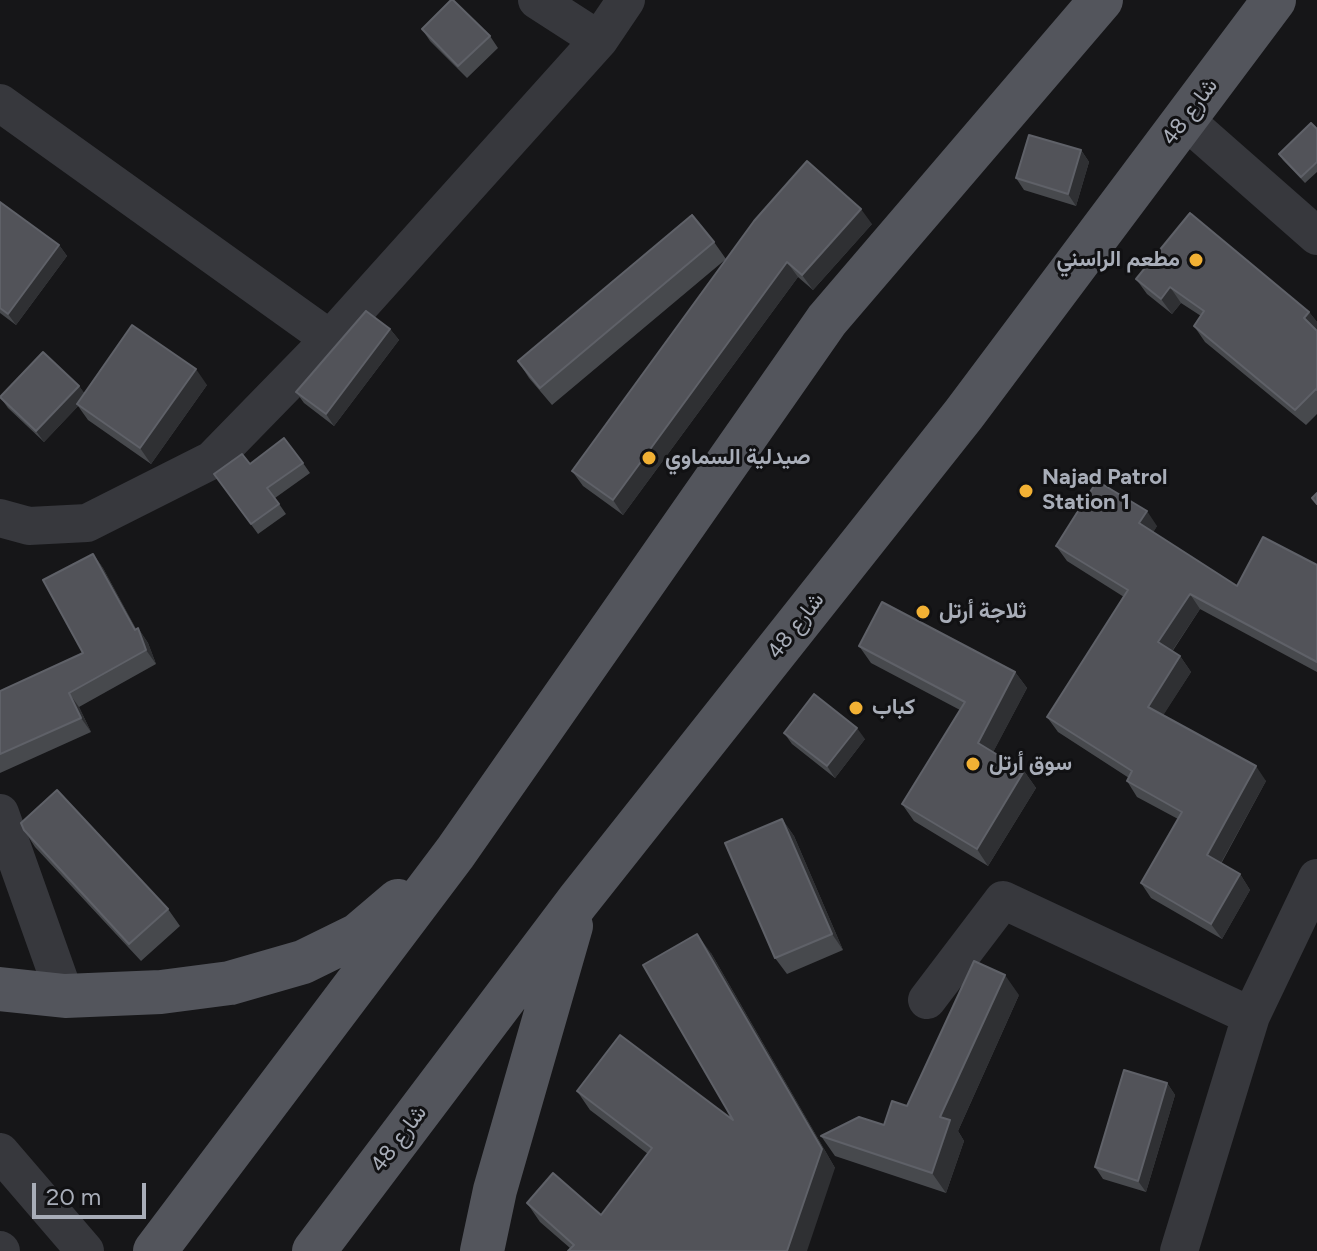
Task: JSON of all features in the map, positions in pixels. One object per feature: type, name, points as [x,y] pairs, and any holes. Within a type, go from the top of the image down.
[{"type":"main road","points":[[155,1251],[455,853],[827,320],[1101,0]]},
{"type":"main road","name":"شارع 48","points":[[314,1251],[578,901],[964,414],[1274,0]]},
{"type":"main road","points":[[0,989],[65,996],[161,992],[230,983],[303,962],[358,935],[455,853]]},
{"type":"main road","points":[[482,1251],[495,1190],[578,901]]},
{"type":"street","points":[[537,0],[599,40]]},
{"type":"street","points":[[0,518],[29,526],[87,523],[212,460],[330,339],[599,40],[626,0]]},
{"type":"street","points":[[4,111],[330,339]]},
{"type":"street","points":[[1184,119],[1317,236]]},
{"type":"street","points":[[0,813],[65,996]]},
{"type":"street","points":[[1179,1251],[1251,1016],[1317,878]]},
{"type":"street","points":[[927,1000],[1003,900],[1251,1016]]},
{"type":"street","points":[[0,1152],[85,1251]]},
{"type":"building","points":[[451,0],[490,36],[458,66],[422,29]]},
{"type":"building","points":[[1311,123],[1317,129],[1317,162],[1301,177],[1279,154]]},
{"type":"building","points":[[1029,135],[1081,150],[1068,194],[1016,178]]},
{"type":"building","points":[[807,161],[861,209],[802,275],[787,262],[613,500],[572,471],[754,221]]},
{"type":"building","points":[[0,202],[59,245],[8,314],[0,308]]},
{"type":"building","points":[[1190,213],[1309,312],[1304,318],[1317,331],[1317,390],[1295,410],[1194,326],[1204,311],[1170,287],[1161,299],[1136,279]]},
{"type":"building","points":[[692,215],[714,242],[540,388],[518,361]]},
{"type":"building","points":[[366,311],[390,329],[326,414],[296,392]]},
{"type":"building","points":[[132,325],[196,369],[140,448],[77,404]]},
{"type":"building","points":[[43,352],[79,386],[36,431],[0,397]]},
{"type":"building","points":[[284,438],[303,463],[267,488],[279,504],[251,524],[214,474],[242,454],[250,464]]},
{"type":"building","points":[[1097,481],[1147,511],[1139,523],[1237,586],[1263,537],[1317,565],[1317,662],[1190,594],[1158,642],[1180,656],[1148,707],[1256,766],[1207,855],[1240,874],[1211,924],[1141,883],[1182,812],[1127,781],[1132,771],[1047,717],[1128,590],[1056,546]]},
{"type":"building","points":[[93,554],[135,630],[138,628],[146,650],[69,693],[81,718],[0,754],[0,691],[83,653],[43,580]]},
{"type":"building","points":[[882,602],[1015,672],[978,743],[1024,771],[977,849],[902,804],[965,702],[859,646]]},
{"type":"building","points":[[814,694],[857,728],[827,766],[784,733]]},
{"type":"building","points":[[57,790],[168,909],[129,944],[24,830],[21,823]]},
{"type":"building","points":[[782,819],[832,934],[775,958],[725,843]]},
{"type":"building","points":[[697,934],[822,1149],[787,1251],[568,1251],[574,1245],[527,1203],[553,1173],[601,1215],[652,1148],[577,1091],[620,1035],[733,1120],[643,965]]},
{"type":"building","points":[[974,961],[1005,975],[940,1117],[950,1120],[932,1173],[821,1136],[859,1117],[884,1125],[892,1101],[907,1106]]},
{"type":"building","points":[[1124,1070],[1167,1083],[1138,1181],[1095,1167]]},
{"type":"place","name":"مطعم الراسني","points":[[1196,260]]},
{"type":"place","name":"صيدلية السماوي","points":[[649,458]]},
{"type":"place","name":"Najad Patrol Station 1","points":[[1026,491]]},
{"type":"place","name":"ثلاجة أرتل","points":[[923,612]]},
{"type":"place","name":"كباب","points":[[856,708]]},
{"type":"place","name":"سوق أرتل","points":[[973,764]]}]
